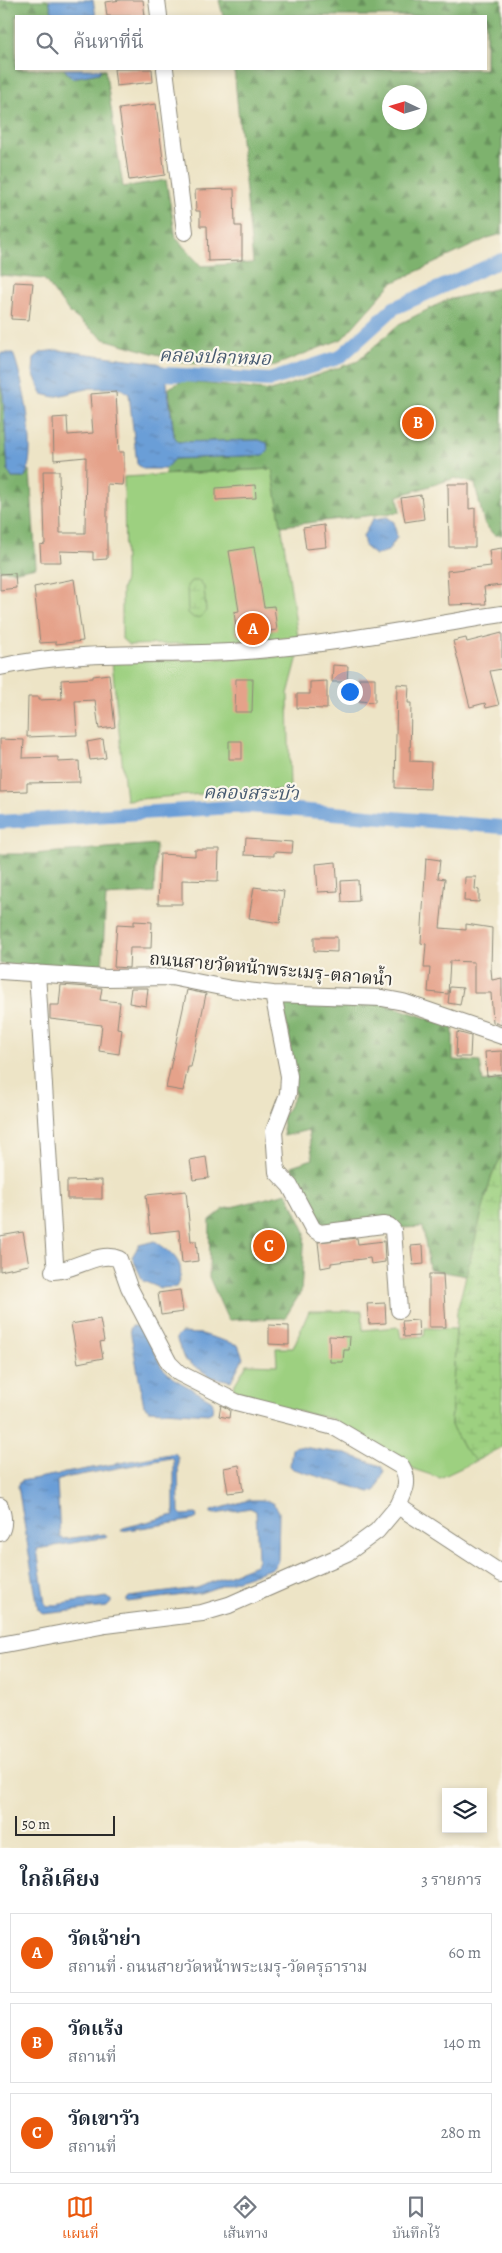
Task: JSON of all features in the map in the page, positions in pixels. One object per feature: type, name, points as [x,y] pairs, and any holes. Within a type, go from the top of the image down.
[{"type":"street","points":[[157,0],[159,15]]},
{"type":"street","points":[[165,70],[185,232]]},
{"type":"street","points":[[0,667],[79,657],[291,648],[502,614]]},
{"type":"street","name":"ถนนสายวัดหน้าพระเมรุ-ตลาดน้ำ","points":[[0,971],[106,978],[171,977],[231,989],[273,994],[382,998],[403,1002],[502,1036]]},
{"type":"street","points":[[0,1645],[106,1625],[202,1612],[229,1605],[347,1553],[377,1531],[398,1506],[407,1482],[406,1474],[402,1467],[334,1427],[236,1402],[179,1373],[169,1363],[129,1287],[119,1259],[103,1256],[62,1271],[54,1266],[38,973]]},
{"type":"street","points":[[273,994],[289,1076],[288,1094],[274,1131],[277,1172],[290,1186],[313,1229],[320,1233],[383,1226],[389,1226],[393,1230],[398,1310]]},
{"type":"street","points":[[0,1506],[3,1515],[0,1533]]},
{"type":"street","points":[[398,1506],[502,1574]]},
{"type":"green space","points":[[0,0],[49,0],[53,15],[15,15],[15,70],[65,70],[72,78],[105,70],[123,187],[166,180],[176,238],[201,266],[253,263],[234,70],[487,70],[487,15],[223,15],[219,0],[502,0],[502,234],[488,238],[392,283],[342,339],[268,368],[187,363],[104,339],[70,313],[44,279],[0,275]]},
{"type":"green space","points":[[502,287],[502,535],[494,535],[484,523],[475,484],[455,478],[398,496],[400,512],[281,526],[272,469],[166,474],[165,469],[173,459],[263,455],[259,440],[178,442],[174,436],[169,388],[182,381],[271,391],[358,361],[399,324],[447,300]]},
{"type":"green space","points":[[0,382],[3,394],[8,471],[12,478],[24,478],[30,470],[36,567],[17,571],[0,570]]},
{"type":"green space","points":[[273,469],[298,637],[209,643],[129,645],[122,639],[122,590],[125,579],[124,477]]},
{"type":"green space","points":[[191,581],[200,581],[204,587],[206,611],[201,617],[194,618],[188,613],[187,586]]},
{"type":"green space","points":[[298,656],[288,694],[290,790],[241,791],[126,800],[112,662]]},
{"type":"green space","points":[[156,844],[154,893],[106,896],[102,970],[0,964],[0,854],[34,854]]},
{"type":"green space","points":[[280,999],[382,1003],[453,1027],[453,1060],[480,1062],[483,1082],[502,1079],[502,1155],[491,1178],[466,1276],[429,1269],[423,1227],[401,1228],[385,1219],[326,1226],[316,1223],[291,1166],[313,1159],[308,1130],[284,1136],[282,1118],[295,1095],[289,1033]]},
{"type":"green space","points":[[502,1155],[502,1447],[476,1461],[464,1449],[451,1425],[457,1311],[491,1178]]},
{"type":"green space","points":[[287,1193],[305,1232],[301,1292],[285,1318],[228,1320],[209,1277],[210,1220],[224,1209]]},
{"type":"green space","points":[[309,1311],[362,1311],[363,1330],[399,1327],[401,1338],[424,1336],[425,1328],[456,1329],[451,1425],[464,1449],[476,1461],[440,1478],[416,1470],[332,1419],[239,1398],[233,1387],[247,1364],[277,1365],[276,1348],[293,1348]]},
{"type":"water","points":[[49,0],[93,0],[96,15],[53,15]]},
{"type":"water","points":[[65,70],[100,70],[99,73],[72,78]]},
{"type":"water","points":[[57,350],[158,363],[165,368],[174,436],[178,442],[259,440],[267,443],[268,451],[264,455],[174,459],[165,469],[143,469],[137,464],[129,394],[120,388],[90,388],[54,397],[42,394],[33,372],[34,358],[42,352]]},
{"type":"water","points":[[13,353],[25,398],[30,435],[30,453],[24,478],[12,478],[8,471],[3,394],[0,382],[0,354]]},
{"type":"water","points":[[387,517],[394,522],[397,537],[388,551],[375,555],[365,547],[363,536],[373,519]]},
{"type":"water","points":[[155,1241],[173,1255],[180,1266],[180,1279],[176,1287],[160,1288],[143,1281],[132,1257],[139,1245]]},
{"type":"water","points":[[132,1326],[144,1328],[161,1366],[173,1378],[211,1400],[213,1403],[212,1412],[208,1414],[149,1410],[144,1406],[130,1329]]},
{"type":"water","points":[[181,1333],[202,1334],[238,1345],[243,1358],[231,1381],[211,1377],[184,1359],[176,1338]]},
{"type":"water","points":[[296,1446],[346,1454],[381,1466],[384,1472],[375,1491],[370,1492],[293,1469],[290,1466],[292,1449]]},
{"type":"water","points":[[175,1453],[178,1457],[179,1512],[182,1515],[196,1514],[197,1518],[193,1520],[121,1531],[123,1528],[174,1515],[174,1461],[171,1458],[64,1478],[57,1481],[60,1537],[63,1539],[105,1534],[107,1537],[37,1549],[45,1604],[48,1606],[107,1597],[111,1600],[111,1603],[107,1607],[43,1614],[38,1609],[18,1486],[21,1481]]},
{"type":"water","points":[[249,1500],[270,1502],[277,1507],[279,1512],[278,1560],[273,1568],[200,1593],[127,1602],[129,1597],[197,1588],[255,1565],[258,1560],[256,1511],[250,1508],[215,1514],[211,1513],[211,1511]]},
{"type":"building","points":[[143,0],[145,15],[107,15],[105,2]]},
{"type":"building","points":[[114,70],[152,70],[153,82],[116,86]]},
{"type":"building","points":[[156,104],[165,175],[129,180],[119,109]]},
{"type":"building","points":[[234,189],[235,226],[242,226],[242,260],[208,261],[207,226],[200,226],[200,211],[196,211],[195,190]]},
{"type":"building","points":[[14,282],[33,283],[29,320],[11,319]]},
{"type":"building","points":[[116,392],[119,452],[124,452],[124,470],[122,485],[107,484],[107,559],[93,560],[93,552],[60,551],[61,562],[41,562],[40,545],[45,544],[43,471],[59,471],[60,533],[85,533],[86,457],[54,460],[53,418],[67,417],[68,435],[93,433],[90,394]]},
{"type":"building","points":[[448,484],[469,484],[469,509],[475,508],[475,547],[449,547]]},
{"type":"building","points":[[255,485],[256,498],[216,500],[216,488]]},
{"type":"building","points":[[421,495],[424,519],[405,522],[401,498]]},
{"type":"building","points":[[324,525],[326,547],[306,549],[303,528]]},
{"type":"building","points":[[254,547],[264,607],[274,606],[277,630],[237,635],[234,612],[239,611],[229,551]]},
{"type":"building","points":[[502,548],[502,585],[484,587],[486,604],[449,605],[447,571],[491,566],[489,550]]},
{"type":"building","points":[[15,573],[16,588],[0,590],[0,574]]},
{"type":"building","points":[[74,579],[83,641],[56,644],[56,642],[40,643],[34,587]]},
{"type":"building","points":[[502,633],[502,669],[490,671],[499,705],[486,708],[485,703],[470,707],[453,641],[466,638],[467,642]]},
{"type":"building","points":[[333,665],[348,666],[347,682],[332,682]]},
{"type":"building","points":[[109,674],[115,727],[99,729],[95,700],[75,701],[77,735],[27,737],[28,697],[39,697],[39,700],[62,699],[61,680],[93,678],[93,676]]},
{"type":"building","points":[[359,678],[375,678],[375,702],[359,701]]},
{"type":"building","points":[[236,679],[253,679],[252,712],[235,712]]},
{"type":"building","points":[[327,681],[327,709],[297,708],[297,694],[310,694],[310,682]]},
{"type":"building","points":[[397,684],[409,685],[408,703],[411,703],[410,761],[431,762],[430,789],[395,788]]},
{"type":"building","points":[[0,739],[24,740],[23,758],[58,757],[58,762],[79,761],[80,782],[27,783],[27,791],[0,792]]},
{"type":"building","points":[[103,739],[106,758],[90,760],[87,742]]},
{"type":"building","points":[[229,741],[242,741],[242,759],[229,759]]},
{"type":"building","points":[[245,838],[293,841],[292,853],[274,852],[274,856],[244,855]]},
{"type":"building","points":[[195,850],[219,850],[218,881],[182,880],[182,904],[158,904],[160,854],[195,856]]},
{"type":"building","points":[[426,858],[440,860],[438,878],[445,879],[440,928],[466,930],[466,924],[492,928],[492,980],[502,978],[502,1025],[493,1022],[491,993],[474,993],[474,962],[450,961],[448,994],[428,992],[430,968],[424,968],[426,944],[421,943]]},
{"type":"building","points":[[336,862],[338,891],[318,892],[316,864]]},
{"type":"building","points":[[465,877],[476,877],[475,889],[479,890],[479,902],[464,901]]},
{"type":"building","points":[[358,880],[359,901],[342,902],[341,881]]},
{"type":"building","points":[[254,887],[284,891],[280,923],[249,918]]},
{"type":"building","points":[[134,921],[152,922],[151,948],[130,948],[129,968],[114,967],[117,924],[134,925]]},
{"type":"building","points":[[314,937],[337,937],[337,952],[314,951]]},
{"type":"building","points":[[61,985],[102,988],[100,1000],[120,1002],[117,1028],[122,1029],[119,1054],[99,1051],[102,1025],[50,1019],[50,1005],[59,1005]]},
{"type":"building","points":[[450,987],[463,988],[460,1005],[448,1003]]},
{"type":"building","points":[[131,988],[148,988],[146,1006],[129,1003]]},
{"type":"building","points":[[187,990],[206,994],[191,1067],[188,1067],[183,1091],[166,1088]]},
{"type":"building","points":[[457,1032],[471,1036],[470,1057],[456,1057]]},
{"type":"building","points":[[502,1051],[502,1074],[487,1076],[485,1052]]},
{"type":"building","points":[[206,1157],[209,1178],[193,1180],[190,1160]]},
{"type":"building","points":[[102,1180],[102,1199],[67,1199],[67,1181]]},
{"type":"building","points":[[186,1191],[191,1241],[196,1241],[198,1261],[182,1263],[179,1230],[150,1233],[146,1195]]},
{"type":"building","points":[[23,1232],[29,1265],[0,1271],[0,1236]]},
{"type":"building","points":[[357,1238],[358,1244],[384,1241],[385,1262],[371,1264],[370,1258],[331,1263],[331,1266],[321,1268],[318,1242]]},
{"type":"building","points":[[423,1245],[424,1264],[413,1265],[411,1246]]},
{"type":"building","points":[[429,1274],[443,1274],[446,1327],[429,1327]]},
{"type":"building","points":[[180,1290],[183,1312],[161,1315],[158,1293]]},
{"type":"building","points":[[385,1303],[386,1323],[369,1324],[367,1304]]},
{"type":"building","points":[[100,1319],[104,1341],[100,1342],[103,1358],[78,1363],[71,1324]]},
{"type":"building","points":[[418,1320],[419,1336],[404,1337],[402,1321]]},
{"type":"building","points":[[269,1325],[289,1326],[289,1345],[269,1344]]},
{"type":"building","points":[[329,1336],[350,1337],[349,1350],[344,1350],[343,1362],[330,1362]]},
{"type":"building","points":[[221,1405],[230,1410],[229,1418],[219,1416]]},
{"type":"building","points":[[239,1465],[243,1491],[228,1493],[224,1468]]},
{"type":"waterway","name":"คลองปลาหมอ","points":[[147,373],[270,380],[340,357],[394,308],[502,260]]},
{"type":"waterway","name":"คลองสระบัว","points":[[0,822],[248,806],[502,827]]},
{"type":"place","name":"วัดแร้ง","points":[[418,423]]},
{"type":"place","name":"วัดเจ้าย่า","points":[[253,629]]},
{"type":"place","name":"วัดเขาวัว","points":[[269,1246]]}]
